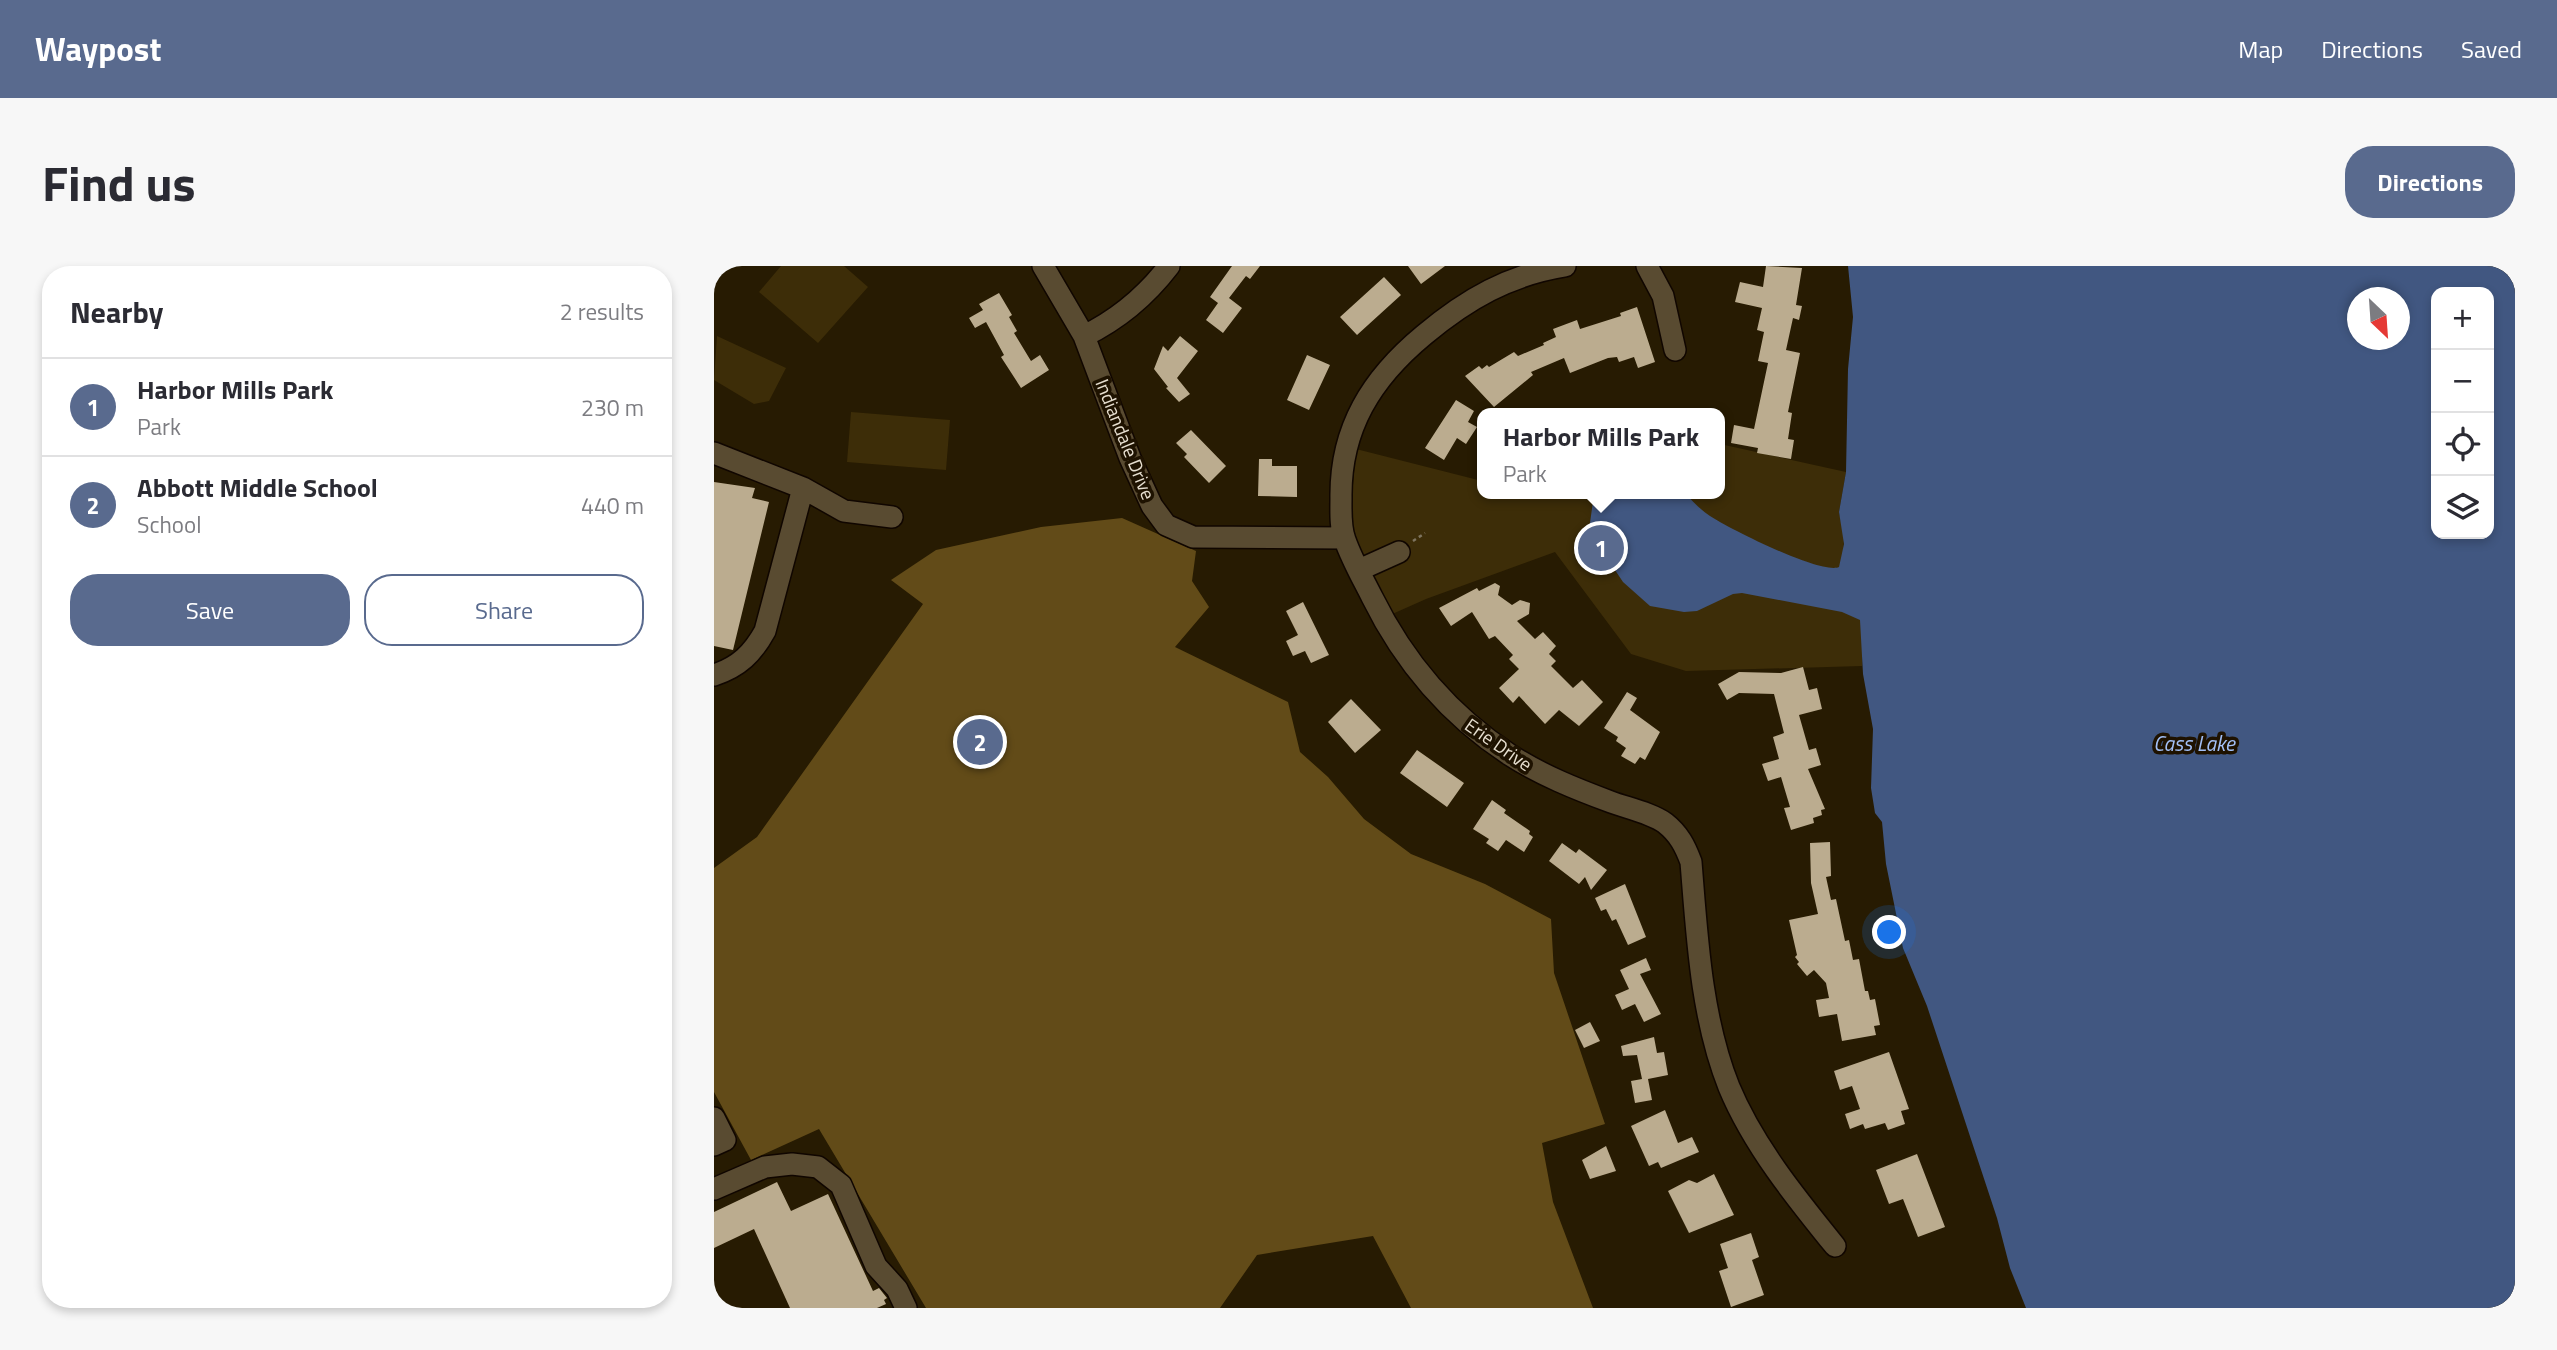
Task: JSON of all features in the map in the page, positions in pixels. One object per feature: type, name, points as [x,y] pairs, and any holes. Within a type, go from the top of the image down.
[{"type":"street","name":"Indiandale Drive","points":[[1043,266],[1084,336],[1130,458],[1152,506],[1166,525],[1193,537],[1344,538]]},
{"type":"street","points":[[1084,336],[1109,324],[1133,305],[1169,266]]},
{"type":"street","name":"Erie Drive","points":[[1565,266],[1537,271],[1494,286],[1475,297],[1388,367],[1355,420],[1344,457],[1341,489],[1344,538],[1405,655],[1453,711],[1511,756],[1569,786],[1662,821],[1685,845],[1691,862],[1708,1013],[1730,1088],[1781,1177],[1835,1246]]},
{"type":"street","points":[[1647,266],[1663,296],[1675,350]]},
{"type":"street","points":[[714,453],[803,488],[844,512],[892,517]]},
{"type":"street","points":[[714,675],[754,652],[765,631],[803,488]]},
{"type":"street","points":[[1359,570],[1399,552]]},
{"type":"street","points":[[714,1118],[725,1140],[714,1145]]},
{"type":"street","points":[[714,1189],[765,1167],[792,1164],[818,1167],[841,1185],[876,1266],[897,1289],[906,1308]]},
{"type":"shaded area","points":[[781,266],[844,266],[868,287],[818,343],[759,292]]},
{"type":"shaded area","points":[[717,336],[786,368],[769,401],[754,404],[714,380]]},
{"type":"shaded area","points":[[851,412],[950,420],[946,470],[847,462]]},
{"type":"shaded area","points":[[1725,445],[1846,472],[1839,512],[1844,536],[1843,559],[1862,625],[1862,666],[1686,671],[1631,654],[1555,552],[1426,599],[1390,615],[1362,558],[1350,522],[1356,449],[1477,480],[1477,499],[1725,499]]},
{"type":"shaded area","points":[[1122,518],[1196,551],[1192,581],[1209,607],[1175,647],[1288,702],[1300,752],[1328,777],[1364,819],[1411,854],[1485,884],[1551,919],[1554,973],[1605,1124],[1542,1143],[1553,1202],[1593,1308],[1411,1308],[1373,1236],[1257,1255],[1220,1308],[926,1308],[819,1129],[751,1160],[714,1092],[714,868],[757,837],[923,604],[891,580],[936,550],[1041,527]]},
{"type":"water","name":"Cass Lake","points":[[1848,266],[2515,266],[2515,1308],[2026,1308],[2010,1268],[1997,1218],[1927,1006],[1903,948],[1886,864],[1882,822],[1875,813],[1871,788],[1873,729],[1863,674],[1860,620],[1842,612],[1742,593],[1733,594],[1697,611],[1684,612],[1650,606],[1623,582],[1590,523],[1593,499],[1691,499],[1710,516],[1754,540],[1795,558],[1829,568],[1839,567],[1844,544],[1839,512],[1846,472],[1848,369],[1853,317]]},
{"type":"building","points":[[1232,266],[1260,266],[1250,279],[1246,276],[1229,298],[1242,308],[1223,333],[1206,320],[1218,303],[1210,297]]},
{"type":"building","points":[[1408,266],[1445,266],[1421,284]]},
{"type":"building","points":[[1766,266],[1802,268],[1796,305],[1802,306],[1799,320],[1793,318],[1786,350],[1800,353],[1788,412],[1792,413],[1788,439],[1794,440],[1791,459],[1757,453],[1758,448],[1731,443],[1734,425],[1754,429],[1768,363],[1758,361],[1764,332],[1757,330],[1762,308],[1735,302],[1740,282],[1763,287]]},
{"type":"building","points":[[1384,277],[1401,295],[1357,335],[1340,317]]},
{"type":"building","points":[[999,293],[1012,315],[1009,317],[1017,331],[1014,333],[1031,361],[1040,355],[1049,370],[1021,388],[1001,357],[1004,355],[986,322],[975,328],[969,318],[983,310],[979,304]]},
{"type":"building","points":[[1637,307],[1655,362],[1638,368],[1634,357],[1619,362],[1617,357],[1608,358],[1570,373],[1564,358],[1531,372],[1533,375],[1494,407],[1465,376],[1479,366],[1482,369],[1487,365],[1489,367],[1514,352],[1518,356],[1544,345],[1543,343],[1556,337],[1553,329],[1577,320],[1580,329],[1621,316],[1620,313]]},
{"type":"building","points":[[1180,336],[1198,351],[1177,378],[1190,394],[1179,402],[1154,369],[1163,346],[1168,351]]},
{"type":"building","points":[[1307,355],[1330,365],[1309,410],[1287,400]]},
{"type":"building","points":[[1456,400],[1474,411],[1468,422],[1477,427],[1466,444],[1457,438],[1444,460],[1425,448]]},
{"type":"building","points":[[1191,430],[1226,466],[1209,483],[1184,457],[1187,454],[1176,443]]},
{"type":"building","points":[[1259,459],[1272,459],[1272,466],[1297,466],[1297,497],[1258,496]]},
{"type":"building","points":[[714,482],[755,488],[752,498],[769,502],[733,650],[714,646]]},
{"type":"building","points":[[1495,583],[1500,586],[1498,595],[1512,605],[1520,600],[1530,603],[1529,614],[1517,621],[1535,639],[1543,632],[1556,646],[1549,654],[1556,661],[1551,666],[1573,688],[1582,680],[1603,702],[1579,726],[1559,710],[1545,724],[1519,696],[1513,703],[1499,688],[1519,669],[1509,659],[1513,655],[1495,636],[1489,639],[1472,612],[1451,626],[1439,608],[1477,588],[1479,591]]},
{"type":"building","points":[[1303,602],[1329,655],[1311,663],[1305,651],[1293,656],[1286,641],[1298,635],[1286,611]]},
{"type":"building","points":[[1803,667],[1809,690],[1817,688],[1822,709],[1799,715],[1809,750],[1816,748],[1821,765],[1808,769],[1825,809],[1821,810],[1822,815],[1813,818],[1814,823],[1791,830],[1784,808],[1790,807],[1781,777],[1768,781],[1762,764],[1779,759],[1773,737],[1784,733],[1774,694],[1739,693],[1727,700],[1718,684],[1739,672],[1781,673]]},
{"type":"building","points":[[1627,692],[1637,698],[1630,710],[1660,732],[1645,760],[1640,757],[1635,764],[1621,756],[1626,748],[1616,741],[1618,737],[1604,728]]},
{"type":"building","points":[[1351,699],[1381,730],[1355,753],[1328,722]]},
{"type":"building","points":[[1417,750],[1464,783],[1447,807],[1400,773]]},
{"type":"building","points":[[1492,800],[1506,810],[1504,813],[1530,831],[1529,834],[1533,837],[1524,852],[1506,840],[1498,851],[1486,843],[1489,839],[1473,829]]},
{"type":"building","points":[[1830,842],[1831,876],[1826,877],[1831,900],[1836,899],[1845,941],[1849,940],[1853,960],[1859,959],[1865,991],[1868,991],[1870,1000],[1875,999],[1880,1025],[1874,1026],[1876,1035],[1842,1041],[1837,1014],[1819,1017],[1816,1000],[1829,998],[1826,983],[1814,970],[1807,976],[1797,964],[1799,962],[1795,957],[1797,955],[1789,920],[1818,914],[1811,883],[1810,843]]},
{"type":"building","points":[[1562,843],[1576,853],[1579,849],[1607,870],[1591,890],[1585,877],[1579,884],[1549,861]]},
{"type":"building","points":[[1625,884],[1646,937],[1628,945],[1616,919],[1612,921],[1606,909],[1601,911],[1595,898]]},
{"type":"building","points":[[1646,958],[1651,970],[1640,974],[1661,1014],[1644,1022],[1635,1004],[1622,1010],[1615,995],[1629,989],[1620,970]]},
{"type":"building","points":[[1590,1022],[1600,1041],[1584,1048],[1575,1030]]},
{"type":"building","points":[[1654,1037],[1657,1053],[1664,1052],[1668,1075],[1648,1079],[1652,1100],[1635,1103],[1631,1081],[1642,1079],[1637,1055],[1623,1056],[1621,1046]]},
{"type":"building","points":[[1889,1052],[1909,1109],[1901,1111],[1905,1124],[1888,1130],[1885,1123],[1865,1129],[1863,1124],[1850,1129],[1845,1114],[1860,1109],[1852,1086],[1840,1090],[1834,1071]]},
{"type":"building","points":[[1665,1110],[1678,1143],[1692,1137],[1699,1152],[1661,1168],[1658,1162],[1649,1166],[1631,1126]]},
{"type":"building","points":[[1606,1146],[1616,1171],[1590,1179],[1582,1160]]},
{"type":"building","points":[[1917,1154],[1945,1227],[1918,1237],[1903,1199],[1889,1204],[1876,1170]]},
{"type":"building","points":[[1714,1174],[1734,1215],[1689,1233],[1668,1191],[1689,1180],[1697,1183]]},
{"type":"building","points":[[777,1182],[791,1211],[828,1194],[873,1291],[879,1288],[887,1298],[884,1300],[886,1304],[877,1308],[790,1308],[754,1229],[714,1248],[714,1212]]},
{"type":"building","points":[[1751,1233],[1759,1257],[1752,1260],[1764,1295],[1731,1307],[1719,1271],[1728,1268],[1720,1244]]},
{"type":"place","name":"Harbor Mills Park","points":[[1601,548]]},
{"type":"place","name":"Abbott Middle School","points":[[980,742]]}]
